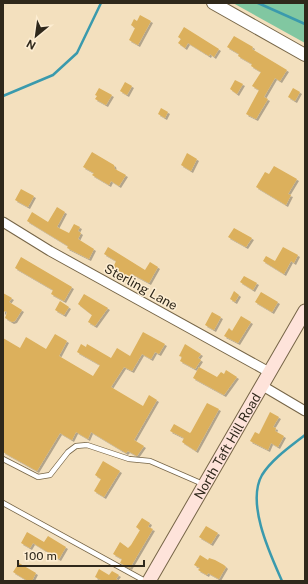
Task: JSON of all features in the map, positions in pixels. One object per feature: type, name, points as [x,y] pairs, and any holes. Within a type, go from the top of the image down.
[{"type":"main road","name":"North Taft Hill Road","points":[[149,581],[305,311]]},
{"type":"street","points":[[213,3],[305,55]]},
{"type":"street","name":"Sterling Lane","points":[[3,222],[50,251],[269,372]]},
{"type":"street","points":[[261,385],[305,410]]},
{"type":"lane","points":[[3,459],[38,476],[50,475],[68,452],[76,446],[87,445],[129,459],[150,461],[204,485]]},
{"type":"lane","points":[[3,503],[145,581]]},
{"type":"green space","points":[[233,3],[305,3],[305,43]]},
{"type":"building","points":[[140,15],[151,21],[138,45],[129,40],[135,28],[131,25],[134,19],[137,21]]},
{"type":"building","points":[[184,27],[219,49],[214,57],[210,54],[209,56],[188,43],[185,48],[178,43],[181,39],[178,37]]},
{"type":"building","points":[[234,36],[253,47],[252,49],[287,70],[280,81],[275,78],[264,97],[268,99],[256,119],[246,114],[259,90],[252,86],[261,72],[251,66],[252,64],[238,56],[239,54],[227,47]]},
{"type":"building","points":[[235,80],[243,84],[237,94],[230,89]]},
{"type":"building","points":[[125,82],[132,86],[127,95],[120,91]]},
{"type":"building","points":[[99,88],[112,95],[106,105],[95,99],[97,96],[95,95]]},
{"type":"building","points":[[293,88],[300,92],[295,101],[288,97]]},
{"type":"building","points":[[161,108],[168,112],[165,118],[158,114]]},
{"type":"building","points":[[92,152],[114,165],[115,169],[126,175],[119,186],[111,181],[109,185],[92,175],[94,173],[83,167]]},
{"type":"building","points":[[187,153],[197,159],[191,171],[181,165]]},
{"type":"building","points":[[274,166],[297,179],[288,194],[291,195],[286,205],[256,187],[265,172],[269,174]]},
{"type":"building","points":[[21,189],[34,196],[28,207],[15,200]]},
{"type":"building","points":[[57,207],[65,212],[57,227],[69,233],[74,224],[80,227],[78,231],[81,233],[78,239],[94,249],[89,259],[67,248],[68,246],[27,221],[32,212],[48,222]]},
{"type":"building","points":[[234,228],[252,238],[246,247],[228,237]]},
{"type":"building","points":[[108,247],[145,270],[150,262],[158,267],[149,283],[132,274],[128,281],[120,277],[115,272],[116,269],[113,268],[116,261],[104,254]]},
{"type":"building","points":[[283,247],[298,255],[294,263],[291,261],[284,274],[263,261],[266,256],[275,261]]},
{"type":"building","points":[[21,257],[72,287],[64,301],[51,294],[53,290],[15,268]]},
{"type":"building","points":[[244,276],[257,283],[253,290],[240,282]]},
{"type":"building","points":[[234,291],[239,295],[235,302],[230,299]]},
{"type":"building","points":[[261,292],[278,302],[272,312],[255,302]]},
{"type":"building","points":[[3,293],[12,298],[9,302],[22,310],[15,321],[12,322],[5,318],[7,312],[5,311],[3,313]]},
{"type":"building","points":[[84,294],[108,308],[95,326],[88,322],[92,315],[78,304]]},
{"type":"building","points":[[60,301],[69,307],[64,315],[55,310]]},
{"type":"building","points":[[212,312],[221,317],[214,330],[205,325]]},
{"type":"building","points":[[241,316],[251,322],[238,343],[224,336],[229,328],[232,331]]},
{"type":"building","points":[[143,332],[165,344],[159,354],[155,352],[151,359],[142,354],[132,371],[124,367],[111,387],[143,406],[149,395],[157,400],[134,440],[144,446],[137,456],[128,451],[126,453],[91,432],[88,439],[76,432],[72,440],[60,433],[37,471],[3,452],[3,338],[20,348],[26,337],[46,349],[55,334],[67,341],[59,356],[93,376],[100,365],[77,352],[81,344],[86,347],[87,344],[111,358],[117,348],[130,356]]},
{"type":"building","points":[[185,344],[201,354],[198,358],[201,360],[195,369],[180,361],[182,357],[179,356]]},
{"type":"building","points":[[199,367],[217,377],[221,372],[224,374],[226,370],[237,377],[224,395],[193,378]]},
{"type":"building","points":[[207,403],[219,409],[196,451],[182,442],[184,438],[170,431],[174,424],[190,433]]},
{"type":"building","points":[[270,412],[279,417],[273,427],[276,428],[275,431],[284,436],[278,447],[271,443],[268,450],[250,441],[255,432],[259,434]]},
{"type":"building","points":[[103,461],[120,471],[104,497],[94,491],[101,479],[95,475]]},
{"type":"building","points":[[142,518],[150,523],[148,527],[153,529],[130,568],[120,563],[122,559],[113,554],[120,542],[128,548],[131,545],[140,530],[136,527]]},
{"type":"building","points":[[206,526],[218,533],[211,544],[199,537]]},
{"type":"building","points":[[27,532],[44,542],[48,536],[66,547],[59,559],[33,543],[30,548],[21,543]]},
{"type":"building","points":[[200,555],[208,560],[209,558],[215,560],[226,567],[219,579],[198,570],[200,568],[194,565]]},
{"type":"building","points":[[19,563],[36,573],[32,581],[28,581],[13,572]]},
{"type":"building","points":[[99,569],[109,575],[112,571],[119,575],[116,579],[120,581],[103,581],[95,577]]},
{"type":"waterway","points":[[3,96],[53,75],[77,53],[101,3]]},
{"type":"waterway","points":[[258,3],[305,24]]},
{"type":"waterway","points":[[282,581],[266,543],[258,514],[258,486],[266,469],[282,453],[305,435]]}]
